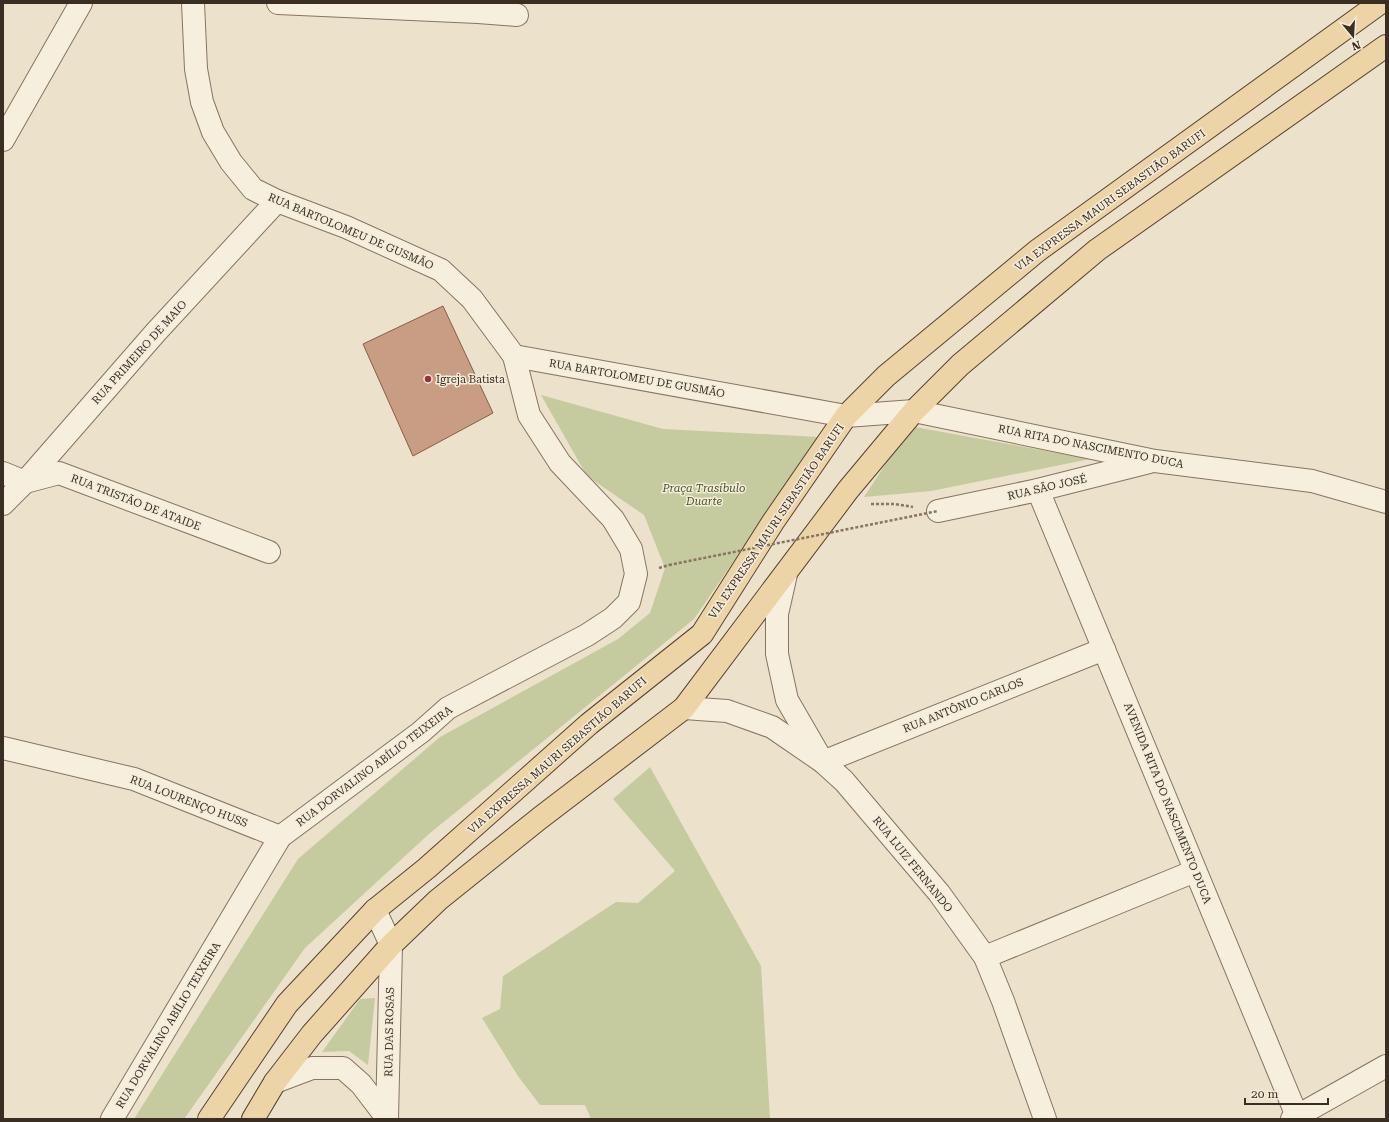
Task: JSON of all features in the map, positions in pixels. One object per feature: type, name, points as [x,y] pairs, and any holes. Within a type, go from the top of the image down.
[{"type":"main road","name":"VIA EXPRESSA MAURI SEBASTIÃO BARUFI","points":[[209,1119],[287,1004],[375,910],[427,868],[589,724],[702,634],[773,522],[846,416],[886,376],[1037,251],[1380,3]]},
{"type":"main road","points":[[253,1119],[275,1082],[312,1034],[391,945],[450,890],[540,818],[684,708],[844,496],[914,411],[960,365],[1097,250],[1386,46]]},
{"type":"street","points":[[3,140],[81,3]]},
{"type":"street","name":"RUA BARTOLOMEU DE GUSMÃO","points":[[193,3],[196,69],[202,102],[213,132],[231,162],[253,189],[277,201],[346,227],[441,270],[472,299],[514,356],[846,416],[914,411]]},
{"type":"street","points":[[278,3],[517,15]]},
{"type":"street","name":"RUA PRIMEIRO DE MAIO","points":[[3,504],[156,332],[277,201]]},
{"type":"street","name":"RUA DORVALINO ABÍLIO TEIXEIRA","points":[[112,1119],[280,837],[421,732],[448,708],[587,635],[613,618],[629,602],[636,574],[631,549],[613,519],[560,463],[529,415],[514,356]]},
{"type":"street","name":"RUA RITA DO NASCIMENTO DUCA","points":[[914,411],[1155,461],[1312,481],[1386,502]]},
{"type":"street","name":"RUA SÃO JOSÉ","points":[[931,510],[1038,490],[1155,461]]},
{"type":"street","points":[[3,473],[24,482]]},
{"type":"street","name":"RUA TRISTÃO DE ATAIDE","points":[[24,482],[59,473],[269,552]]},
{"type":"street","name":"AVENIDA RITA DO NASCIMENTO DUCA","points":[[1038,490],[1195,871],[1294,1118]]},
{"type":"street","points":[[786,574],[777,614],[777,654],[787,700],[823,762]]},
{"type":"street","name":"RUA ANTÔNIO CARLOS","points":[[823,762],[1104,649]]},
{"type":"street","name":"RUA LUIZ FERNANDO","points":[[684,708],[727,711],[772,727],[823,762],[844,781],[939,893],[985,957],[1003,1001],[1045,1119]]},
{"type":"street","name":"RUA LOURENÇO HUSS","points":[[3,748],[134,779],[280,837]]},
{"type":"street","points":[[985,957],[1195,871]]},
{"type":"street","points":[[375,910],[391,945]]},
{"type":"street","name":"RUA DAS ROSAS","points":[[387,1118],[391,945]]},
{"type":"street","points":[[1294,1118],[1386,1066]]},
{"type":"street","name":"RUA DAS ROSAS","points":[[275,1082],[312,1068],[343,1068],[361,1084],[387,1118]]},
{"type":"path","points":[[844,496],[865,504],[895,504],[916,507]]},
{"type":"path","points":[[669,566],[931,510]]},
{"type":"green space","name":"Praça Trasíbulo Duarte","points":[[541,395],[663,429],[819,437],[694,619],[430,833],[305,948],[184,1119],[134,1119],[298,859],[440,737],[618,639],[650,613],[665,568],[644,515],[587,476]]},
{"type":"green space","points":[[915,427],[1090,459],[931,491],[864,497],[896,448]]},
{"type":"green space","points":[[650,767],[761,966],[770,1119],[591,1119],[585,1105],[540,1105],[518,1076],[482,1018],[500,1009],[503,976],[616,902],[638,903],[675,871],[613,799]]},
{"type":"green space","points":[[375,998],[368,1065],[349,1051],[322,1052],[360,999]]},
{"type":"building","name":"Igreja Batista","points":[[443,306],[493,413],[413,456],[363,344]]},
{"type":"place","name":"Igreja Batista","points":[[428,379]]}]
